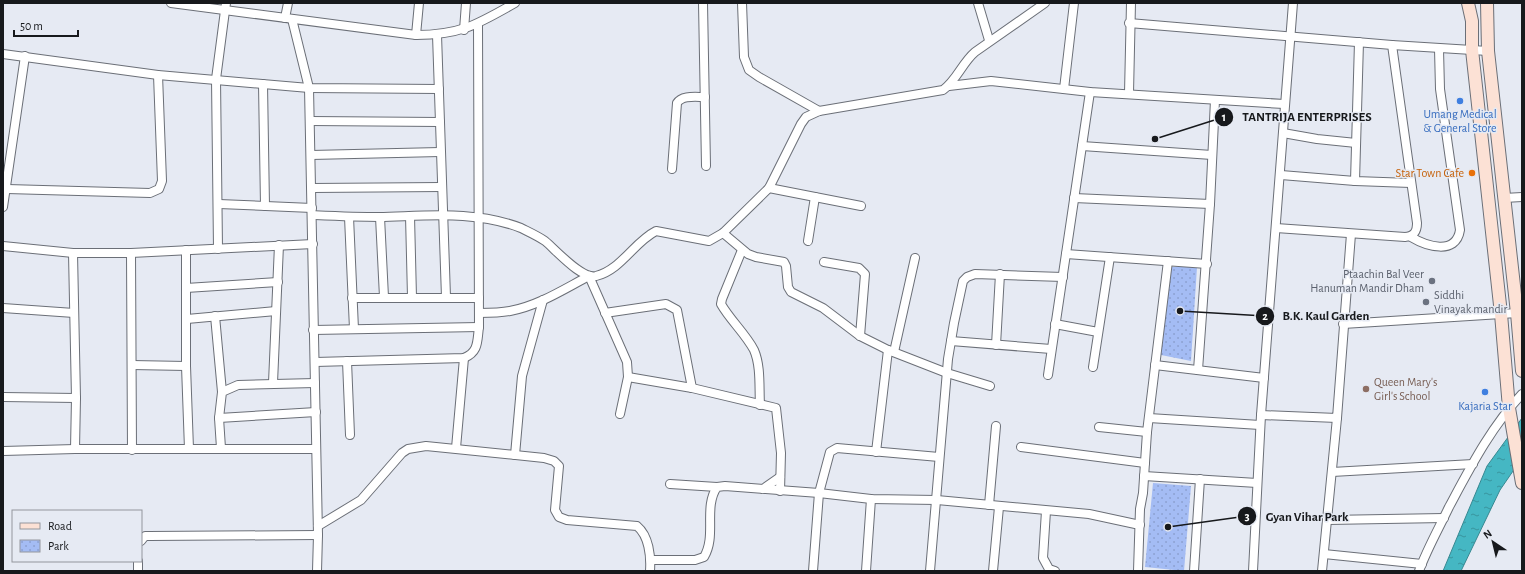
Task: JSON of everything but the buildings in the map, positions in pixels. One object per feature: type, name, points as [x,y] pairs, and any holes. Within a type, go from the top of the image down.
[{"type":"street","points":[[171,3],[226,6],[289,18],[416,35],[437,35],[464,30],[516,3]]},
{"type":"street","points":[[288,3],[289,18],[309,88],[318,571]]},
{"type":"street","points":[[416,35],[419,3]]},
{"type":"street","points":[[464,30],[466,3]]},
{"type":"street","points":[[703,3],[706,166]]},
{"type":"street","points":[[742,3],[744,57],[749,70],[819,110]]},
{"type":"street","points":[[978,3],[989,40]]},
{"type":"street","points":[[479,313],[511,311],[543,300],[589,276],[596,276],[613,268],[656,231],[709,241],[723,233],[769,188],[806,117],[819,110],[934,93],[943,90],[949,86],[967,58],[989,40],[1045,3]]},
{"type":"street","points":[[1064,89],[1074,3]]},
{"type":"street","points":[[1129,93],[1129,23],[1131,3]]},
{"type":"street","points":[[1253,571],[1260,425],[1281,175],[1284,104],[1293,3]]},
{"type":"street","points":[[1468,3],[1472,21],[1472,50],[1501,314],[1510,413],[1522,483]]},
{"type":"street","points":[[1486,3],[1488,51],[1518,313],[1522,371]]},
{"type":"street","points":[[218,249],[219,204],[216,79],[226,6]]},
{"type":"street","points":[[1129,23],[1438,50],[1488,51]]},
{"type":"street","points":[[315,362],[464,358],[472,355],[476,349],[479,327],[478,24]]},
{"type":"street","points":[[437,35],[446,297]]},
{"type":"street","points":[[1355,181],[1359,42]]},
{"type":"street","points":[[1392,45],[1417,223],[1415,233],[1411,237]]},
{"type":"street","points":[[1276,228],[1411,237],[1428,246],[1438,247],[1451,244],[1456,241],[1460,230],[1440,89],[1438,50]]},
{"type":"street","points":[[3,54],[158,75],[309,88],[439,90]]},
{"type":"street","points":[[3,207],[7,189],[25,56]]},
{"type":"street","points":[[7,189],[150,193],[159,189],[162,182],[158,75]]},
{"type":"street","points":[[949,86],[991,81],[1090,92],[1129,93],[1284,104]]},
{"type":"street","points":[[263,84],[265,206]]},
{"type":"street","points":[[1048,375],[1090,92]]},
{"type":"street","points":[[672,169],[677,103],[680,99],[684,98],[705,97]]},
{"type":"street","points":[[1198,370],[1207,264],[1214,100]]},
{"type":"street","points":[[310,121],[440,122]]},
{"type":"street","points":[[1283,133],[1317,139],[1356,143]]},
{"type":"street","points":[[1082,146],[1212,155]]},
{"type":"street","points":[[311,155],[440,152]]},
{"type":"street","points":[[1281,175],[1355,181],[1411,182]]},
{"type":"street","points":[[312,188],[442,187]]},
{"type":"street","points":[[769,188],[861,206]]},
{"type":"street","points":[[808,241],[814,197]]},
{"type":"street","points":[[1504,198],[1522,197]]},
{"type":"street","points":[[1074,198],[1210,204]]},
{"type":"street","points":[[219,204],[265,206],[349,217],[444,215],[478,217],[506,224],[535,235],[545,241],[573,266],[589,276],[604,313],[624,351],[627,362],[628,376],[620,414]]},
{"type":"street","points":[[410,216],[412,297]]},
{"type":"street","points":[[349,217],[354,329]]},
{"type":"street","points":[[380,217],[384,297]]},
{"type":"street","points":[[723,233],[742,250],[756,257],[784,262],[786,266],[788,287],[791,292],[823,308],[860,336],[891,351],[947,373],[990,386]]},
{"type":"street","points":[[1322,571],[1337,418],[1351,234]]},
{"type":"street","points":[[3,246],[73,253],[131,253],[313,244]]},
{"type":"street","points":[[273,383],[279,245]]},
{"type":"street","points":[[186,250],[186,366],[189,449]]},
{"type":"street","points":[[742,250],[722,298],[721,304],[753,349],[758,367],[760,405]]},
{"type":"street","points":[[73,253],[76,398],[75,449]]},
{"type":"street","points":[[131,253],[132,450]]},
{"type":"street","points":[[1066,254],[1207,264]]},
{"type":"street","points":[[1093,368],[1110,257]]},
{"type":"street","points":[[876,452],[891,351],[915,258]]},
{"type":"street","points":[[1138,571],[1140,510],[1147,432],[1168,261]]},
{"type":"street","points":[[824,262],[859,268],[865,274],[860,336]]},
{"type":"street","points":[[930,571],[947,373],[951,341],[963,281],[967,277],[975,274],[1063,277]]},
{"type":"street","points":[[996,345],[1000,274]]},
{"type":"street","points":[[186,288],[278,282]]},
{"type":"street","points":[[352,298],[479,298]]},
{"type":"street","points":[[515,455],[522,376],[543,300]]},
{"type":"street","points":[[604,313],[666,304],[677,310],[692,388]]},
{"type":"street","points":[[3,308],[74,313]]},
{"type":"street","points":[[187,319],[276,310]]},
{"type":"street","points":[[1344,324],[1518,313]]},
{"type":"street","points":[[215,316],[222,392],[220,397],[219,418],[221,448]]},
{"type":"street","points":[[1055,324],[1098,332]]},
{"type":"street","points":[[314,330],[479,327]]},
{"type":"street","points":[[951,341],[1051,349]]},
{"type":"street","points":[[456,448],[464,358]]},
{"type":"street","points":[[347,361],[350,435]]},
{"type":"street","points":[[132,365],[186,366]]},
{"type":"street","points":[[1155,365],[1264,378]]},
{"type":"street","points":[[628,376],[692,388],[776,408],[781,453],[780,491]]},
{"type":"street","points":[[222,392],[238,385],[315,383]]},
{"type":"street","points":[[1324,554],[1420,568],[1444,518],[1473,464],[1522,394]]},
{"type":"street","points":[[3,397],[76,398]]},
{"type":"street","points":[[219,418],[316,412]]},
{"type":"street","points":[[1261,415],[1337,418]]},
{"type":"street","points":[[1149,418],[1260,425]]},
{"type":"street","points":[[989,505],[996,426]]},
{"type":"street","points":[[1099,427],[1147,432]]},
{"type":"street","points":[[318,526],[360,500],[402,453],[408,449],[426,446],[544,458],[554,461],[559,466],[556,510],[559,517],[567,520],[637,526],[644,531],[647,539],[651,560],[650,571]]},
{"type":"street","points":[[1021,447],[1145,463]]},
{"type":"street","points":[[3,451],[221,448],[316,450]]},
{"type":"street","points":[[813,571],[819,493],[830,452],[834,450],[939,457]]},
{"type":"street","points":[[1332,472],[1473,464]]},
{"type":"street","points":[[1144,476],[1257,483]]},
{"type":"street","points":[[763,489],[780,477]]},
{"type":"street","points":[[1194,571],[1200,479]]},
{"type":"street","points":[[670,484],[763,489],[871,498],[937,500],[999,507],[1089,514],[1140,525]]},
{"type":"street","points":[[651,560],[695,560],[704,557],[710,544],[709,506],[712,494],[717,487]]},
{"type":"street","points":[[866,571],[871,498]]},
{"type":"street","points":[[993,571],[999,507]]},
{"type":"street","points":[[1046,511],[1043,558],[1049,569],[1055,571]]},
{"type":"street","points":[[1327,520],[1444,518]]},
{"type":"street","points":[[142,540],[145,536],[318,535]]},
{"type":"green space","points":[[1171,267],[1197,267],[1191,361],[1161,355]]},
{"type":"green space","points":[[1153,483],[1191,486],[1184,571],[1145,567]]},
{"type":"water","points":[[1522,418],[1522,458],[1500,490],[1461,571],[1443,571],[1487,466]]},
{"type":"place","name":"Umang Medical & General Store","points":[[1460,101]]},
{"type":"place","name":"TANTRIJA ENTERPRISES","points":[[1155,139]]},
{"type":"place","name":"Star Town Cafe","points":[[1472,173]]},
{"type":"place","name":"Ptaachin Bal Veer Hanuman Mandir Dham","points":[[1432,281]]},
{"type":"place","name":"Siddhi Vinayak mandir","points":[[1426,302]]},
{"type":"place","name":"B.K. Kaul Garden","points":[[1180,311]]},
{"type":"place","name":"Queen Mary's Girl's School","points":[[1366,389]]},
{"type":"place","name":"Kajaria Star","points":[[1485,392]]},
{"type":"place","name":"Gyan Vihar Park","points":[[1168,527]]}]
